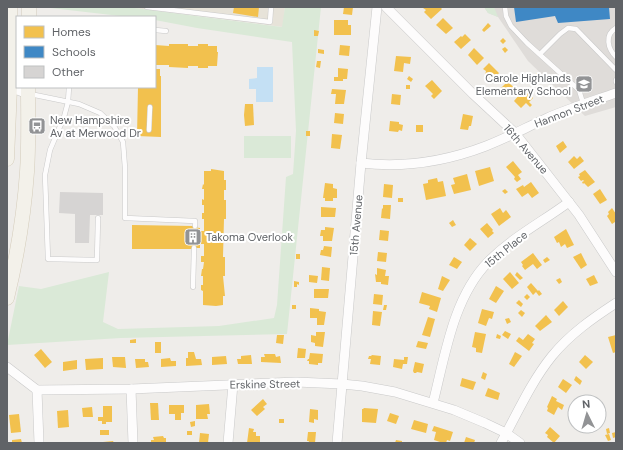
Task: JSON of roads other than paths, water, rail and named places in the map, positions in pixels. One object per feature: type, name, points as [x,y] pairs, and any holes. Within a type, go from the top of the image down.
[{"type":"main road","points":[[7,159],[10,7]]},
{"type":"main road","points":[[7,298],[23,213],[27,172],[28,90]]},
{"type":"street","name":"15th Avenue","points":[[337,443],[361,163],[377,7]]},
{"type":"street","name":"16th Avenue","points":[[386,7],[473,94],[515,133],[588,228],[616,272]]},
{"type":"street","points":[[8,87],[28,90]]},
{"type":"street","name":"Hannon Street","points":[[361,163],[390,165],[440,160],[487,146],[583,103],[616,93]]},
{"type":"street","name":"15th Place","points":[[433,403],[458,311],[472,283],[488,262],[500,251],[569,202]]},
{"type":"street","points":[[501,443],[552,356],[569,338],[616,303]]},
{"type":"street","points":[[7,367],[37,390],[39,443]]},
{"type":"street","name":"Erskine Street","points":[[37,390],[131,389],[296,382],[342,384],[395,392],[433,403],[471,416],[506,433],[520,443]]},
{"type":"street","points":[[228,443],[233,384]]},
{"type":"street","points":[[131,389],[133,443]]},
{"type":"lane","points":[[147,7],[270,22],[271,7]]},
{"type":"lane","points":[[505,7],[506,16],[511,26],[579,90],[583,103]]},
{"type":"lane","points":[[540,54],[568,28],[576,29],[616,70]]},
{"type":"lane","points":[[616,28],[608,39],[609,47],[616,57]]},
{"type":"lane","points":[[156,30],[166,31]]},
{"type":"lane","points":[[70,88],[64,117],[50,150],[45,175],[48,259],[97,260],[98,218]]},
{"type":"lane","points":[[28,90],[79,104],[100,113],[114,126],[123,142],[125,168],[125,218],[195,222],[195,226]]},
{"type":"lane","points":[[150,107],[150,130]]},
{"type":"lane","points":[[193,287],[194,248]]},
{"type":"water","points":[[257,67],[273,67],[273,102],[256,102],[256,89],[249,89],[249,79],[257,78]]},
{"type":"place","name":"Carole Highlands Elementary School","points":[[584,84]]},
{"type":"place","name":"New Hampshire Av at Merwood Dr","points":[[37,126]]},
{"type":"place","name":"Takoma Overlook","points":[[193,237]]}]
